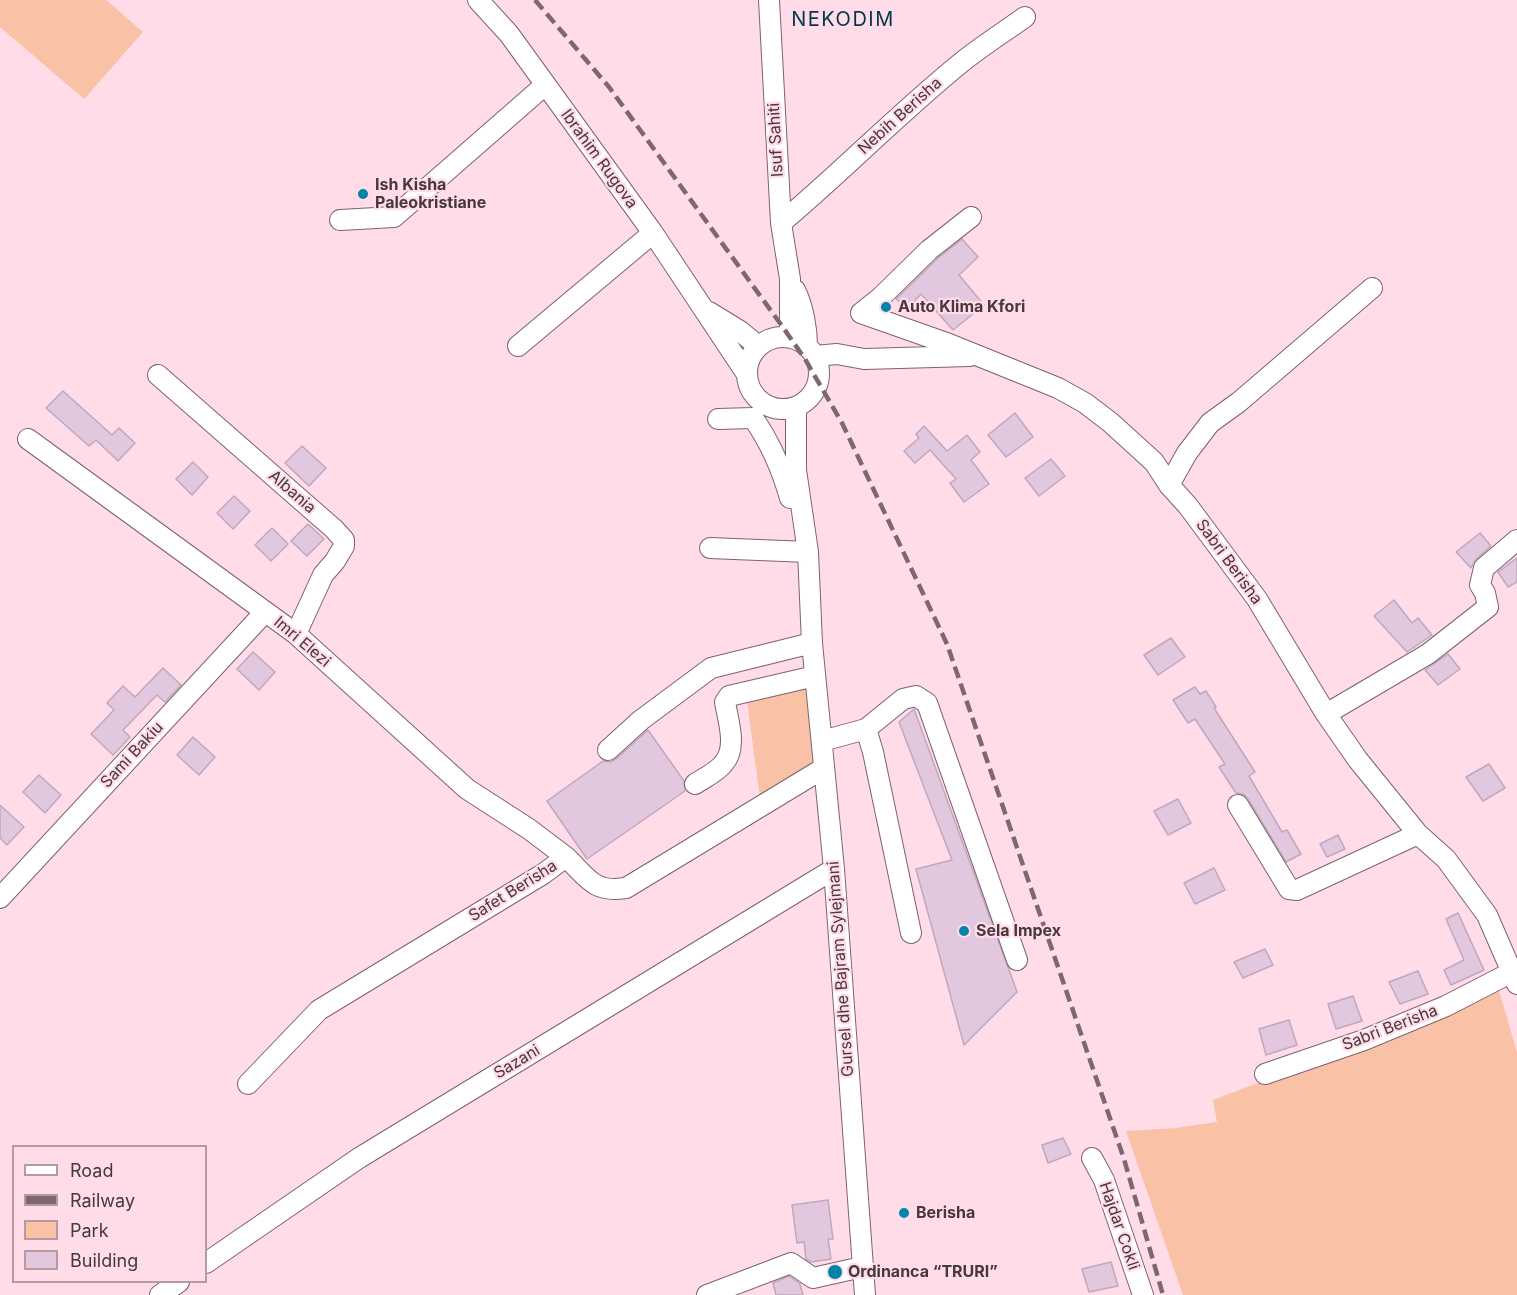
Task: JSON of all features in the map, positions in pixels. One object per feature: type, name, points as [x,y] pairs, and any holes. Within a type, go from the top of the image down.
[{"type":"street","name":"Ibrahim Rugova","points":[[478,0],[509,34],[653,233],[746,373]]},
{"type":"street","name":"Isuf Sahiti","points":[[769,0],[781,223],[790,279],[808,353]]},
{"type":"street","name":"Nebih Berisha","points":[[781,223],[963,60],[1025,17]]},
{"type":"street","points":[[340,219],[394,218],[545,85]]},
{"type":"street","name":"Sabri Berisha","points":[[970,217],[929,250],[861,313],[1058,388],[1085,403],[1110,422],[1154,462],[1169,485],[1188,506],[1257,599],[1326,714],[1358,760],[1418,834],[1446,859],[1487,915],[1514,978],[1364,1040],[1265,1074]]},
{"type":"street","points":[[518,346],[653,233]]},
{"type":"street","points":[[1169,485],[1187,453],[1210,423],[1239,402],[1372,288]]},
{"type":"street","name":"Ibrahim Rugova","points":[[704,309],[740,331],[758,346]]},
{"type":"street","points":[[710,548],[804,552],[784,477],[762,432],[759,412],[746,373],[752,354],[758,346],[768,340],[779,337],[808,353],[818,384],[813,394],[805,402],[796,407],[776,409],[759,412],[718,419]]},
{"type":"street","name":"Sabri Berisha","points":[[808,353],[848,366],[864,358],[979,356]]},
{"type":"street","name":"Albania","points":[[158,375],[344,540],[344,546],[323,575],[296,634]]},
{"type":"street","name":"Gursel dhe Bajram Sylejmani","points":[[796,407],[796,470],[834,869],[865,1295]]},
{"type":"street","name":"Gursel dhe Bajram Sylejmani","points":[[759,412],[796,470]]},
{"type":"street","name":"Imri Elezi","points":[[28,439],[296,634],[467,789],[529,829],[566,857]]},
{"type":"street","points":[[1326,714],[1428,654],[1488,607],[1485,593],[1480,585],[1484,568],[1517,540]]},
{"type":"street","name":"Sami Bakiu","points":[[0,898],[265,612]]},
{"type":"street","points":[[608,750],[641,720],[711,668],[813,643]]},
{"type":"street","points":[[695,784],[724,764],[729,750],[729,718],[725,702],[729,696],[815,676]]},
{"type":"street","points":[[822,741],[866,729],[903,699],[916,696],[927,703],[1017,960]]},
{"type":"street","points":[[866,729],[873,752],[911,933]]},
{"type":"street","name":"Safet Berisha","points":[[248,1084],[319,1010],[543,874],[566,857],[596,887],[613,890],[626,888],[824,768]]},
{"type":"street","points":[[1238,806],[1289,889],[1293,891],[1418,834]]},
{"type":"street","name":"Sazani","points":[[207,1262],[359,1158],[834,869]]},
{"type":"street","name":"Hajdar Cokli","points":[[1092,1158],[1104,1180],[1143,1295]]},
{"type":"street","points":[[707,1295],[791,1263],[813,1278],[862,1267]]},
{"type":"street","points":[[160,1295],[176,1283]]},
{"type":"green space","points":[[0,0],[106,0],[143,32],[84,99],[0,27]]},
{"type":"green space","points":[[807,686],[819,760],[760,798],[747,701]]},
{"type":"green space","points":[[1499,991],[1517,1052],[1517,1295],[1183,1295],[1126,1131],[1176,1128],[1217,1122],[1213,1100]]},
{"type":"building","points":[[962,239],[978,257],[959,275],[984,305],[953,330],[921,294],[908,308],[896,299],[937,259]]},
{"type":"building","points":[[63,391],[112,435],[119,428],[135,443],[118,461],[96,440],[89,446],[46,408]]},
{"type":"building","points":[[1015,413],[1033,437],[1006,457],[988,435]]},
{"type":"building","points":[[924,426],[947,451],[967,435],[980,452],[971,460],[989,484],[964,502],[950,483],[956,479],[930,450],[915,463],[904,451],[919,438],[916,434]]},
{"type":"building","points":[[302,446],[326,468],[309,486],[285,463]]},
{"type":"building","points":[[1051,459],[1065,476],[1039,496],[1025,478]]},
{"type":"building","points":[[193,462],[208,477],[192,495],[176,479]]},
{"type":"building","points":[[234,496],[250,511],[233,529],[217,513]]},
{"type":"building","points":[[308,524],[324,539],[307,556],[291,541]]},
{"type":"building","points":[[272,528],[288,544],[271,561],[255,545]]},
{"type":"building","points":[[1480,533],[1491,546],[1476,559],[1471,568],[1456,552]]},
{"type":"building","points":[[1517,558],[1517,582],[1508,587],[1498,572]]},
{"type":"building","points":[[1394,600],[1412,623],[1418,618],[1432,635],[1407,652],[1374,616]]},
{"type":"building","points":[[1171,638],[1185,657],[1158,675],[1144,655]]},
{"type":"building","points":[[253,652],[275,672],[259,690],[237,669]]},
{"type":"building","points":[[1448,654],[1460,669],[1438,685],[1425,670]]},
{"type":"building","points":[[163,668],[181,685],[165,702],[157,695],[123,730],[130,737],[113,755],[91,734],[114,710],[107,703],[123,686],[135,697]]},
{"type":"building","points":[[1195,687],[1200,694],[1206,691],[1216,707],[1214,708],[1255,772],[1249,776],[1282,832],[1287,830],[1301,854],[1286,862],[1248,799],[1243,794],[1236,793],[1219,767],[1225,764],[1195,719],[1188,723],[1173,700]]},
{"type":"building","name":"Sela Impex","points":[[914,709],[1017,992],[964,1045],[916,869],[952,860],[899,722]]},
{"type":"building","points":[[648,730],[684,781],[685,791],[587,859],[547,801],[603,761],[610,762],[616,759]]},
{"type":"building","points":[[193,737],[215,757],[199,775],[177,755]]},
{"type":"building","points":[[1489,764],[1505,788],[1483,801],[1466,777]]},
{"type":"building","points":[[39,775],[61,795],[45,813],[23,792]]},
{"type":"building","points":[[1178,799],[1191,823],[1168,835],[1154,811]]},
{"type":"building","points":[[0,805],[24,827],[7,845],[0,838]]},
{"type":"building","points":[[1338,835],[1345,849],[1327,857],[1320,844]]},
{"type":"building","points":[[1214,868],[1225,890],[1195,904],[1184,883]]},
{"type":"building","points":[[1458,913],[1484,970],[1451,985],[1444,970],[1464,960],[1446,919]]},
{"type":"building","points":[[1265,949],[1273,965],[1243,978],[1234,962]]},
{"type":"building","points":[[1418,971],[1428,994],[1400,1004],[1389,982]]},
{"type":"building","points":[[1353,996],[1362,1021],[1336,1029],[1328,1004]]},
{"type":"building","points":[[1289,1020],[1297,1045],[1266,1055],[1259,1029]]},
{"type":"building","points":[[1063,1138],[1071,1154],[1048,1163],[1042,1145]]},
{"type":"building","points":[[828,1200],[833,1239],[828,1239],[831,1259],[811,1262],[806,1259],[804,1242],[797,1243],[792,1205]]},
{"type":"building","points":[[1111,1262],[1118,1286],[1089,1292],[1082,1269]]},
{"type":"building","points":[[789,1276],[800,1284],[803,1295],[776,1295],[773,1283]]},
{"type":"railway","points":[[535,0],[609,87],[805,359],[842,423],[947,644],[1124,1159],[1163,1295]]},
{"type":"place","name":"Ish Kisha Paleokristiane","points":[[363,194]]},
{"type":"place","name":"Auto Klima Kfori","points":[[886,307]]},
{"type":"place","name":"Sela Impex","points":[[964,931]]},
{"type":"place","name":"Berisha","points":[[904,1213]]},
{"type":"place","name":"Ordinanca “TRURI”","points":[[835,1272]]},
{"type":"district","name":"NEKODIM","points":[[843,20]]}]
